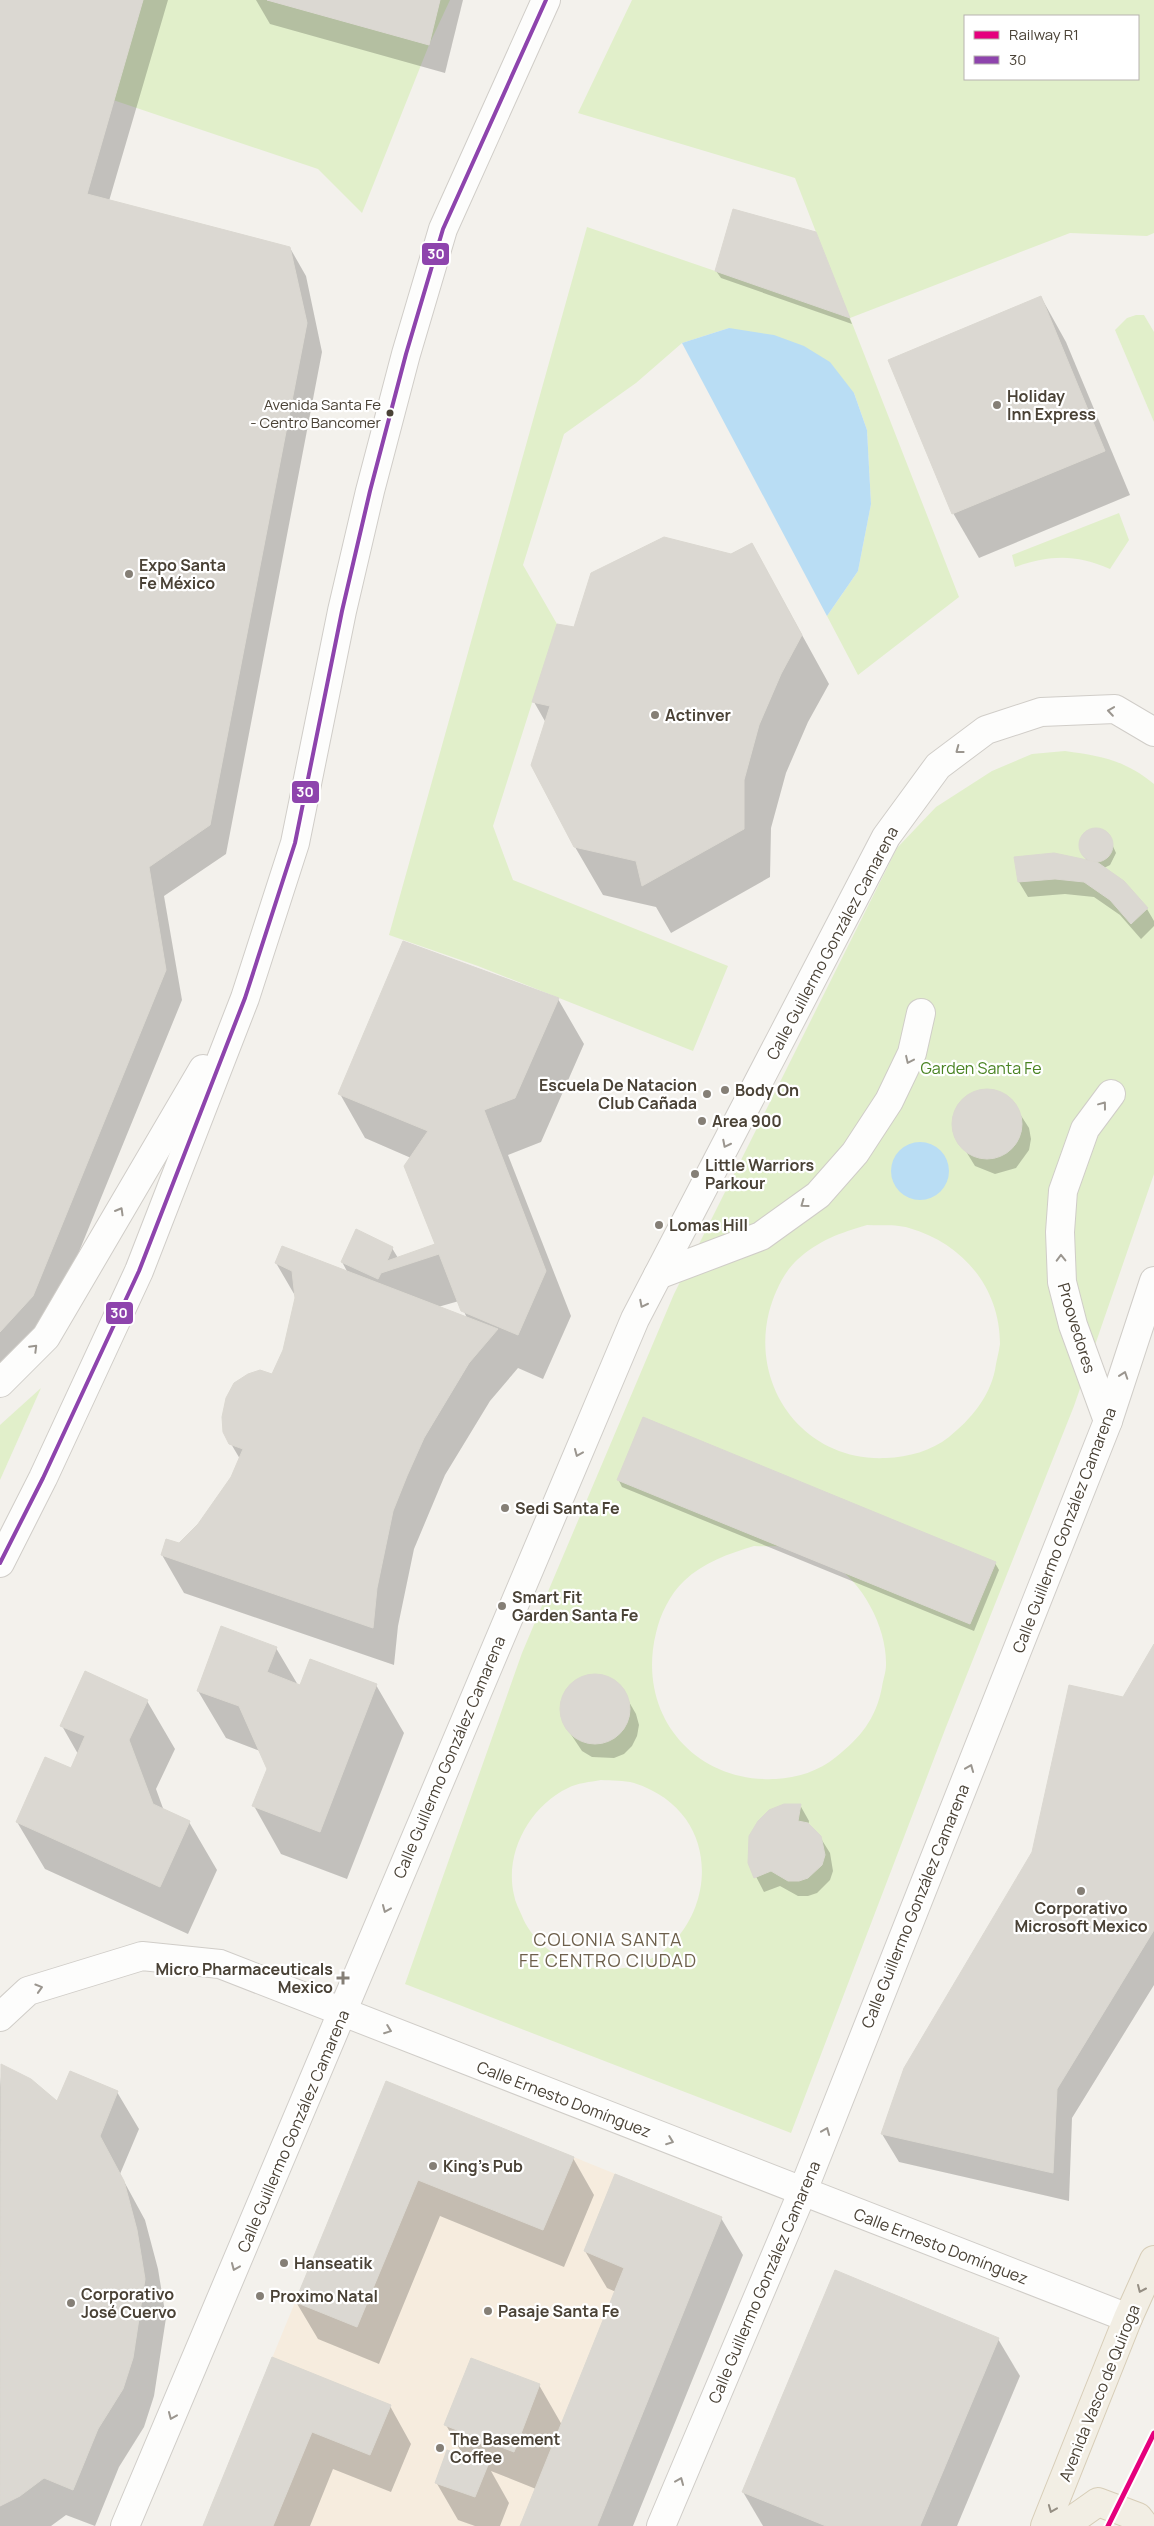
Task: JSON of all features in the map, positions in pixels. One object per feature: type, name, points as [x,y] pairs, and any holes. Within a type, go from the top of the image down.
[{"type":"main road","name":"Avenida Vasco de Quiroga","points":[[1045,2526],[1128,2318],[1154,2260]]},
{"type":"main road","points":[[1064,2526],[1098,2502],[1138,2517],[1145,2526]]},
{"type":"street","points":[[0,1563],[43,1478],[139,1271],[245,998],[295,843],[342,611],[368,500],[406,354],[443,229],[546,0]]},
{"type":"street","name":"Calle Guillermo González Camarena","points":[[125,2526],[628,1337],[658,1275],[886,837],[938,766],[986,730],[1040,712],[1114,709],[1154,732]]},
{"type":"street","points":[[0,1383],[46,1337],[245,998]]},
{"type":"street","points":[[658,1275],[762,1236],[818,1194],[855,1154],[889,1101],[912,1053],[921,1013]]},
{"type":"street","name":"Proovedores","points":[[1108,1421],[1072,1325],[1064,1290],[1060,1232],[1063,1191],[1085,1129],[1111,1094]]},
{"type":"street","name":"Calle Guillermo González Camarena","points":[[661,2526],[802,2192],[1108,1421],[1154,1281]]},
{"type":"street","name":"Calle Ernesto Domínguez","points":[[0,2017],[28,1991],[142,1956],[220,1964],[1128,2318]]},
{"type":"shaded area","name":"Pasaje Santa Fe","points":[[386,2081],[722,2217],[597,2526],[203,2526]]},
{"type":"green space","points":[[143,0],[267,0],[429,45],[362,213],[318,169],[113,100]]},
{"type":"green space","points":[[440,0],[450,0],[429,45]]},
{"type":"green space","points":[[632,0],[1154,0],[1154,233],[1147,236],[1070,233],[850,318],[959,597],[858,675],[827,616],[858,571],[871,504],[867,430],[854,393],[729,328],[682,343],[636,383],[564,434],[523,565],[557,624],[493,826],[513,880],[728,966],[693,1051],[478,966],[389,935],[587,227],[849,317],[795,178],[578,113]]},
{"type":"green space","points":[[1144,315],[1154,332],[1154,422],[1115,330],[1127,318]]},
{"type":"green space","points":[[1119,513],[1129,540],[1110,569],[1085,561],[1063,558],[1040,560],[1015,567],[1012,555]]},
{"type":"green space","name":"Garden Santa Fe","points":[[1065,751],[1101,757],[1133,769],[1154,784],[1154,1174],[1074,1406],[946,1727],[791,2133],[405,1984],[522,1653],[674,1294],[897,848],[936,807],[992,771],[1032,754]],"holes":[[[867,1225],[909,1228],[946,1244],[961,1256],[985,1286],[993,1304],[998,1323],[1000,1344],[995,1370],[984,1399],[965,1423],[942,1442],[927,1450],[903,1456],[886,1458],[857,1456],[831,1448],[809,1434],[790,1415],[777,1393],[768,1368],[765,1341],[769,1312],[776,1291],[787,1271],[813,1247],[839,1234]],[[754,1546],[791,1548],[814,1555],[843,1571],[863,1594],[877,1621],[885,1651],[886,1670],[876,1709],[860,1735],[845,1750],[829,1762],[808,1773],[776,1779],[746,1777],[720,1769],[697,1756],[678,1738],[664,1716],[655,1691],[652,1663],[660,1619],[670,1598],[684,1581],[700,1569],[726,1556]],[[601,1780],[634,1783],[672,1804],[694,1834],[702,1869],[696,1904],[679,1935],[652,1958],[616,1969],[573,1963],[565,1960],[550,1951],[530,1931],[515,1900],[512,1879],[513,1863],[523,1832],[542,1806],[554,1796],[579,1784]]]},
{"type":"green space","points":[[41,1388],[0,1480],[0,1425]]},
{"type":"water","points":[[729,328],[774,335],[804,346],[830,362],[854,393],[867,430],[871,504],[858,571],[827,616],[682,343]]},
{"type":"water","points":[[920,1142],[931,1144],[944,1155],[949,1171],[947,1182],[936,1195],[920,1200],[909,1198],[896,1187],[891,1171],[893,1160],[904,1147]]},
{"type":"building","name":"Expo Santa Fe México","points":[[0,0],[143,0],[87,194],[290,247],[307,323],[210,825],[149,867],[166,970],[33,1296],[0,1332]]},
{"type":"building","points":[[267,0],[440,0],[429,45]]},
{"type":"building","points":[[733,209],[816,232],[850,318],[715,271]]},
{"type":"building","name":"Holiday Inn Express","points":[[1041,296],[1105,451],[952,514],[888,360]]},
{"type":"building","name":"Actinver","points":[[664,537],[731,554],[752,543],[802,635],[781,674],[759,725],[744,780],[744,829],[642,886],[636,861],[574,847],[531,765],[550,706],[532,702],[557,624],[574,627],[591,573]]},
{"type":"building","points":[[1096,828],[1108,833],[1113,845],[1108,857],[1096,862],[1084,857],[1079,845],[1084,833]]},
{"type":"building","points":[[1054,853],[1097,862],[1124,881],[1148,908],[1131,924],[1110,900],[1084,882],[1055,879],[1018,882],[1014,857]]},
{"type":"building","points":[[403,941],[559,998],[515,1098],[484,1110],[546,1271],[518,1335],[461,1311],[439,1254],[381,1273],[378,1279],[341,1262],[356,1229],[393,1247],[387,1261],[435,1244],[404,1166],[428,1131],[338,1094]]},
{"type":"building","points":[[987,1089],[1000,1092],[1012,1099],[1019,1111],[1022,1124],[1019,1137],[1012,1149],[1000,1156],[987,1159],[974,1156],[962,1149],[955,1137],[952,1124],[955,1111],[962,1099],[974,1092]]},
{"type":"building","points":[[282,1246],[498,1329],[469,1363],[424,1438],[407,1476],[393,1511],[377,1588],[373,1628],[161,1555],[166,1539],[179,1543],[198,1524],[231,1477],[243,1449],[229,1444],[223,1432],[222,1417],[226,1398],[234,1383],[248,1374],[260,1370],[272,1374],[283,1350],[295,1298],[292,1271],[275,1263]]},
{"type":"building","points":[[643,1417],[996,1562],[970,1624],[617,1480]]},
{"type":"building","points":[[221,1626],[277,1647],[267,1672],[300,1685],[310,1659],[377,1684],[320,1832],[252,1806],[267,1769],[239,1706],[197,1691]]},
{"type":"building","name":"Corporativo Microsoft Mexico","points":[[1154,1644],[1154,1930],[1057,2089],[1053,2173],[881,2134],[904,2068],[1032,1852],[1069,1685],[1123,1697]]},
{"type":"building","points":[[85,1671],[148,1700],[129,1740],[153,1804],[190,1821],[160,1887],[16,1822],[45,1757],[71,1768],[85,1736],[60,1726]]},
{"type":"building","points":[[595,1674],[608,1677],[620,1684],[627,1696],[630,1709],[627,1722],[620,1734],[608,1741],[595,1744],[582,1741],[570,1734],[563,1722],[560,1709],[563,1696],[570,1684],[582,1677]]},
{"type":"building","points":[[784,1804],[801,1804],[798,1821],[808,1823],[821,1836],[825,1855],[822,1865],[808,1878],[799,1881],[788,1881],[771,1871],[754,1878],[748,1863],[749,1836],[758,1821],[769,1810]]},
{"type":"building","name":"Corporativo José Cuervo","points":[[1,2064],[31,2079],[57,2101],[70,2071],[118,2091],[100,2136],[124,2181],[137,2230],[145,2279],[133,2358],[123,2389],[98,2429],[73,2490],[44,2478],[20,2496],[0,2506]]},
{"type":"building","points":[[386,2081],[574,2157],[543,2230],[418,2180],[357,2327],[295,2302]]},
{"type":"building","points":[[615,2174],[722,2217],[597,2526],[520,2526],[624,2268],[584,2251]]},
{"type":"building","points":[[835,2270],[999,2338],[920,2526],[826,2526],[742,2492]]},
{"type":"building","points":[[272,2357],[391,2405],[370,2455],[312,2432],[273,2526],[203,2526]]},
{"type":"building","points":[[471,2358],[540,2384],[514,2452],[444,2425]]},
{"type":"building","points":[[447,2450],[488,2465],[475,2497],[435,2483]]},
{"type":"rail line","name":"R1","points":[[1108,2526],[1154,2433]]},
{"type":"transit line","name":"30","points":[[0,1563],[43,1478],[139,1271],[245,998],[295,843],[342,611],[370,491],[406,354],[443,229],[546,0]]},
{"type":"place","name":"Holiday Inn Express","points":[[997,405]]},
{"type":"place","name":"Avenida Santa Fe - Centro Bancomer","points":[[390,413]]},
{"type":"place","name":"Expo Santa Fe México","points":[[129,574]]},
{"type":"place","name":"Actinver","points":[[655,715]]},
{"type":"place","name":"Body On","points":[[725,1090]]},
{"type":"place","name":"Escuela De Natacion Club Cañada","points":[[707,1094]]},
{"type":"place","name":"Area 900","points":[[702,1121]]},
{"type":"place","name":"Little Warriors Parkour","points":[[695,1174]]},
{"type":"place","name":"Lomas Hill","points":[[659,1225]]},
{"type":"place","name":"Sedi Santa Fe","points":[[505,1508]]},
{"type":"place","name":"Smart Fit Garden Santa Fe","points":[[502,1606]]},
{"type":"place","name":"Corporativo Microsoft Mexico","points":[[1081,1891]]},
{"type":"place","name":"Micro Pharmaceuticals Mexico","points":[[343,1978]]},
{"type":"place","name":"King's Pub","points":[[433,2166]]},
{"type":"place","name":"Hanseatik","points":[[284,2263]]},
{"type":"place","name":"Proximo Natal","points":[[260,2296]]},
{"type":"place","name":"Corporativo José Cuervo","points":[[71,2303]]},
{"type":"place","name":"Pasaje Santa Fe","points":[[488,2311]]},
{"type":"place","name":"The Basement Coffee","points":[[440,2448]]},
{"type":"district","name":"COLONIA SANTA FE CENTRO CIUDAD","points":[[608,1949]]}]
